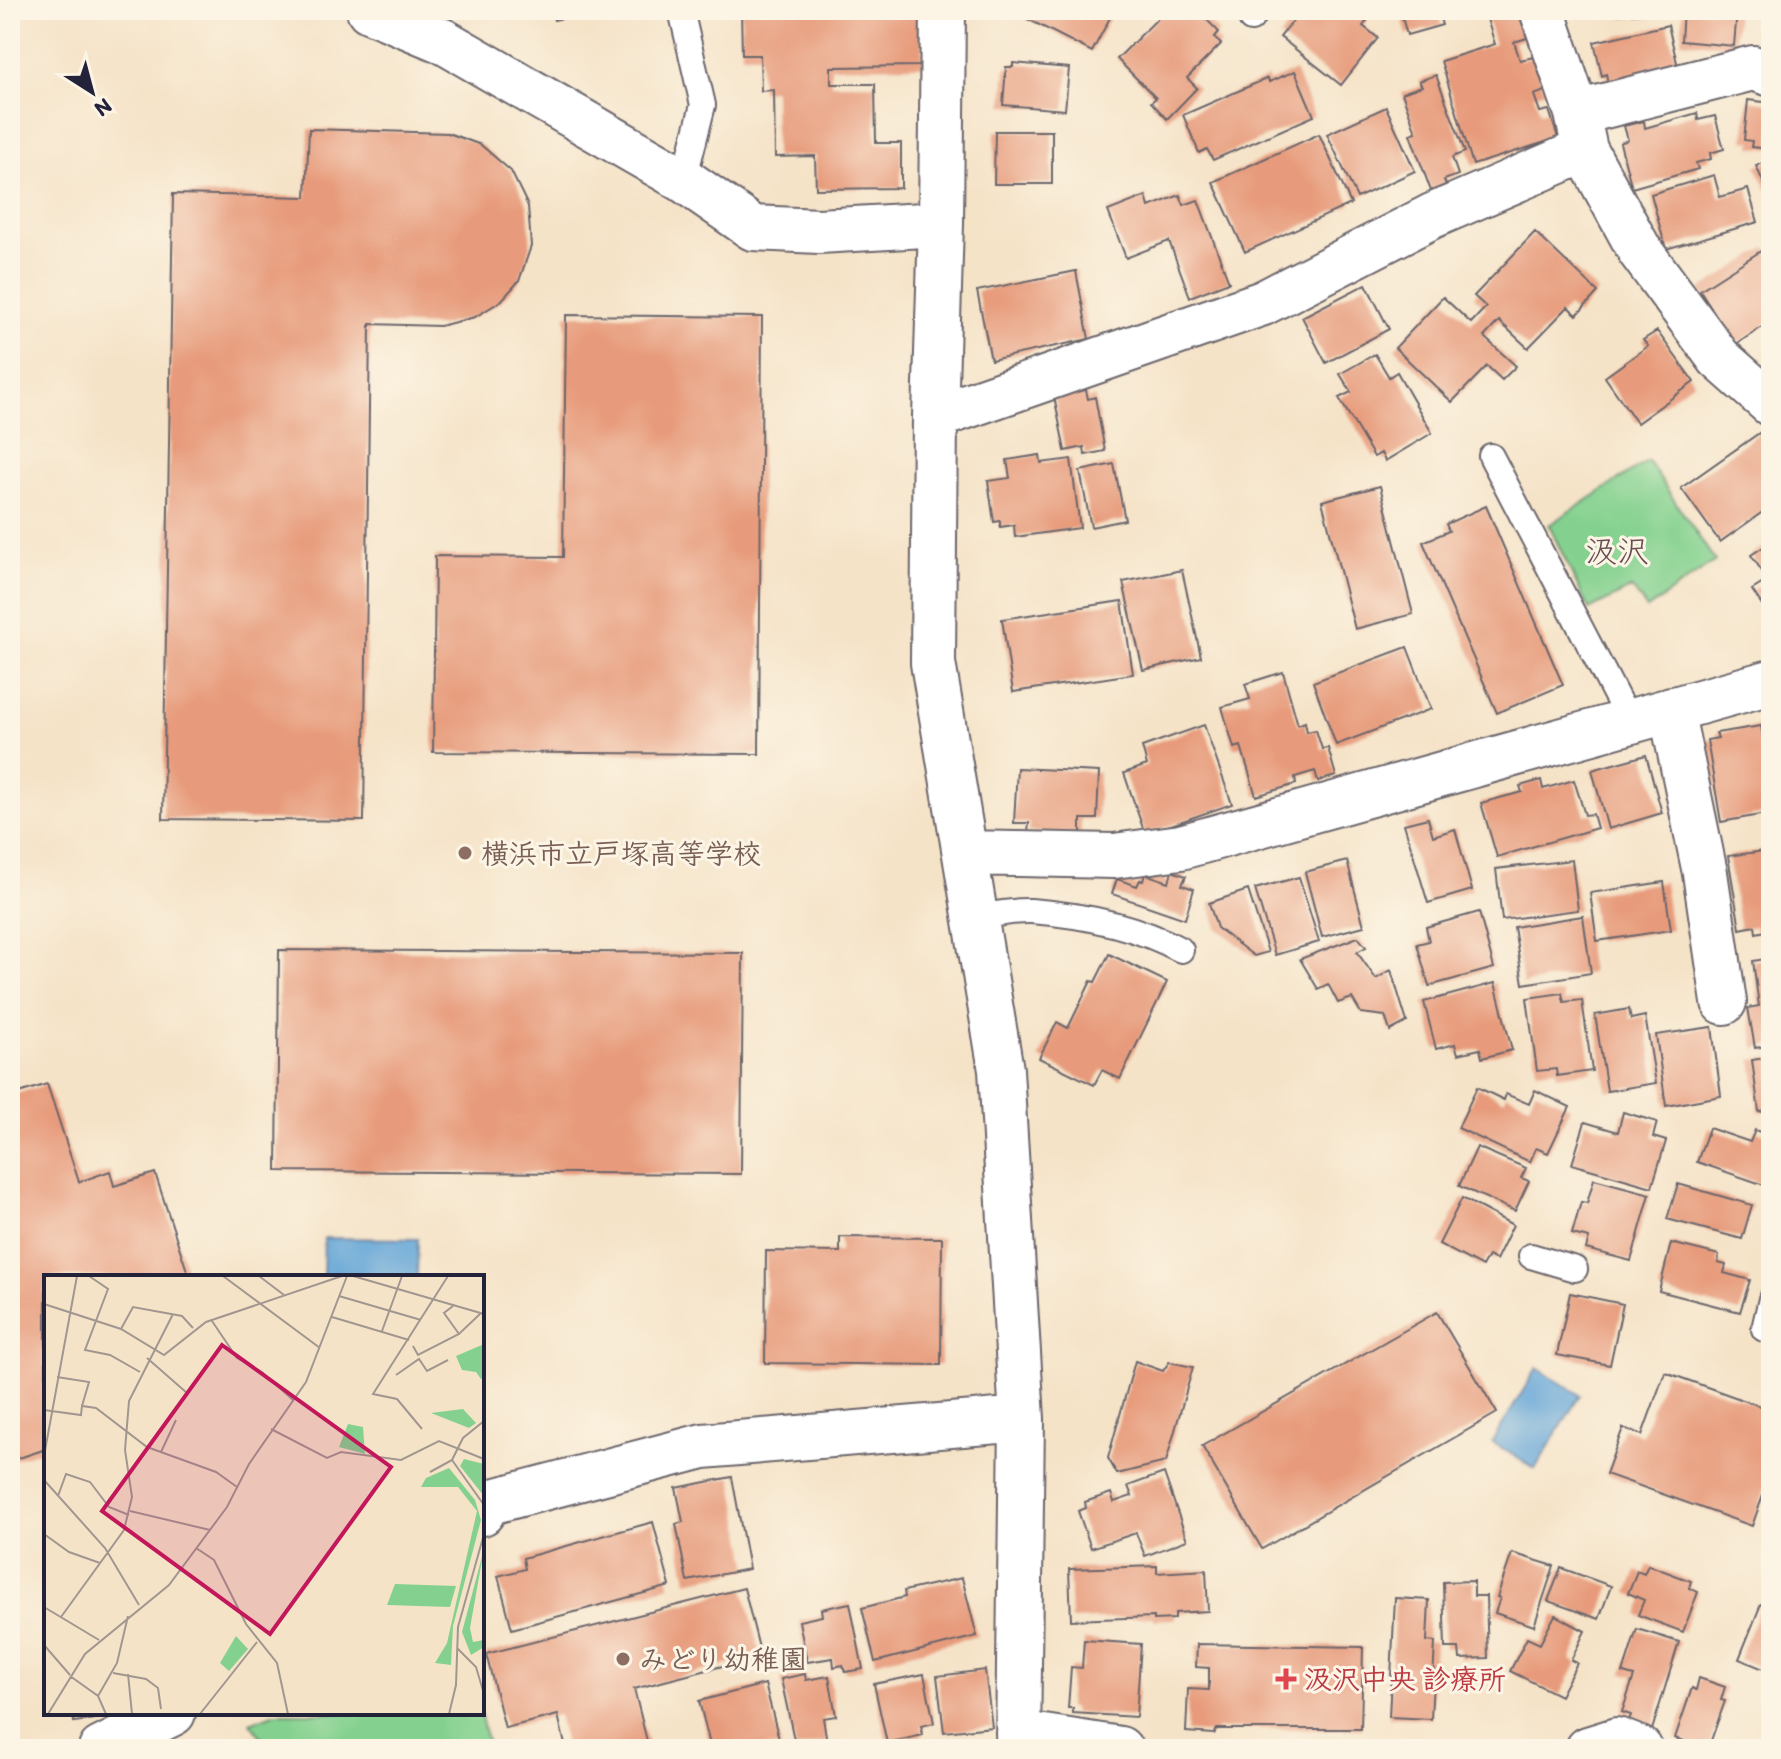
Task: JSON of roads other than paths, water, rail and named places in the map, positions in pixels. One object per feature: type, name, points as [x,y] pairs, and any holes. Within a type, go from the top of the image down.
[{"type":"street","points":[[369,10],[440,26],[684,180],[753,228],[819,231],[941,224]]},
{"type":"street","points":[[943,10],[933,663],[1001,1070],[1022,1419],[1018,1741],[1120,1749]]},
{"type":"street","points":[[1542,10],[1581,132],[1640,251],[1719,358],[1771,404]]},
{"type":"street","points":[[935,417],[1263,303],[1432,216],[1581,132],[1753,68],[1771,74]]},
{"type":"street","points":[[966,853],[1114,856],[1181,847],[1771,682]]},
{"type":"street","points":[[1671,709],[1705,873],[1724,1002]]},
{"type":"street","points":[[484,1508],[486,1503],[703,1446],[1022,1419]]},
{"type":"street","points":[[101,1749],[169,1715]]},
{"type":"street","points":[[1588,1749],[1617,1740],[1640,1749]]},
{"type":"lane","points":[[681,10],[703,105],[684,180]]},
{"type":"lane","points":[[1491,456],[1629,721]]},
{"type":"lane","points":[[976,917],[1029,911],[1107,922],[1150,934],[1181,950]]},
{"type":"lane","points":[[1531,1256],[1575,1269]]},
{"type":"lane","points":[[1764,1329],[1771,1299]]},
{"type":"water","points":[[324,1238],[418,1239],[417,1275],[323,1275]]},
{"type":"water","points":[[1537,1368],[1580,1395],[1535,1469],[1492,1442]]},
{"type":"place","name":"横浜市立戸塚高等学校","points":[[465,853]]},
{"type":"place","name":"みどり幼稚園","points":[[623,1659]]},
{"type":"place","name":"汲沢中央 診療所","points":[[1286,1679]]},
{"type":"district","name":"汲沢","points":[[1617,551]]}]
